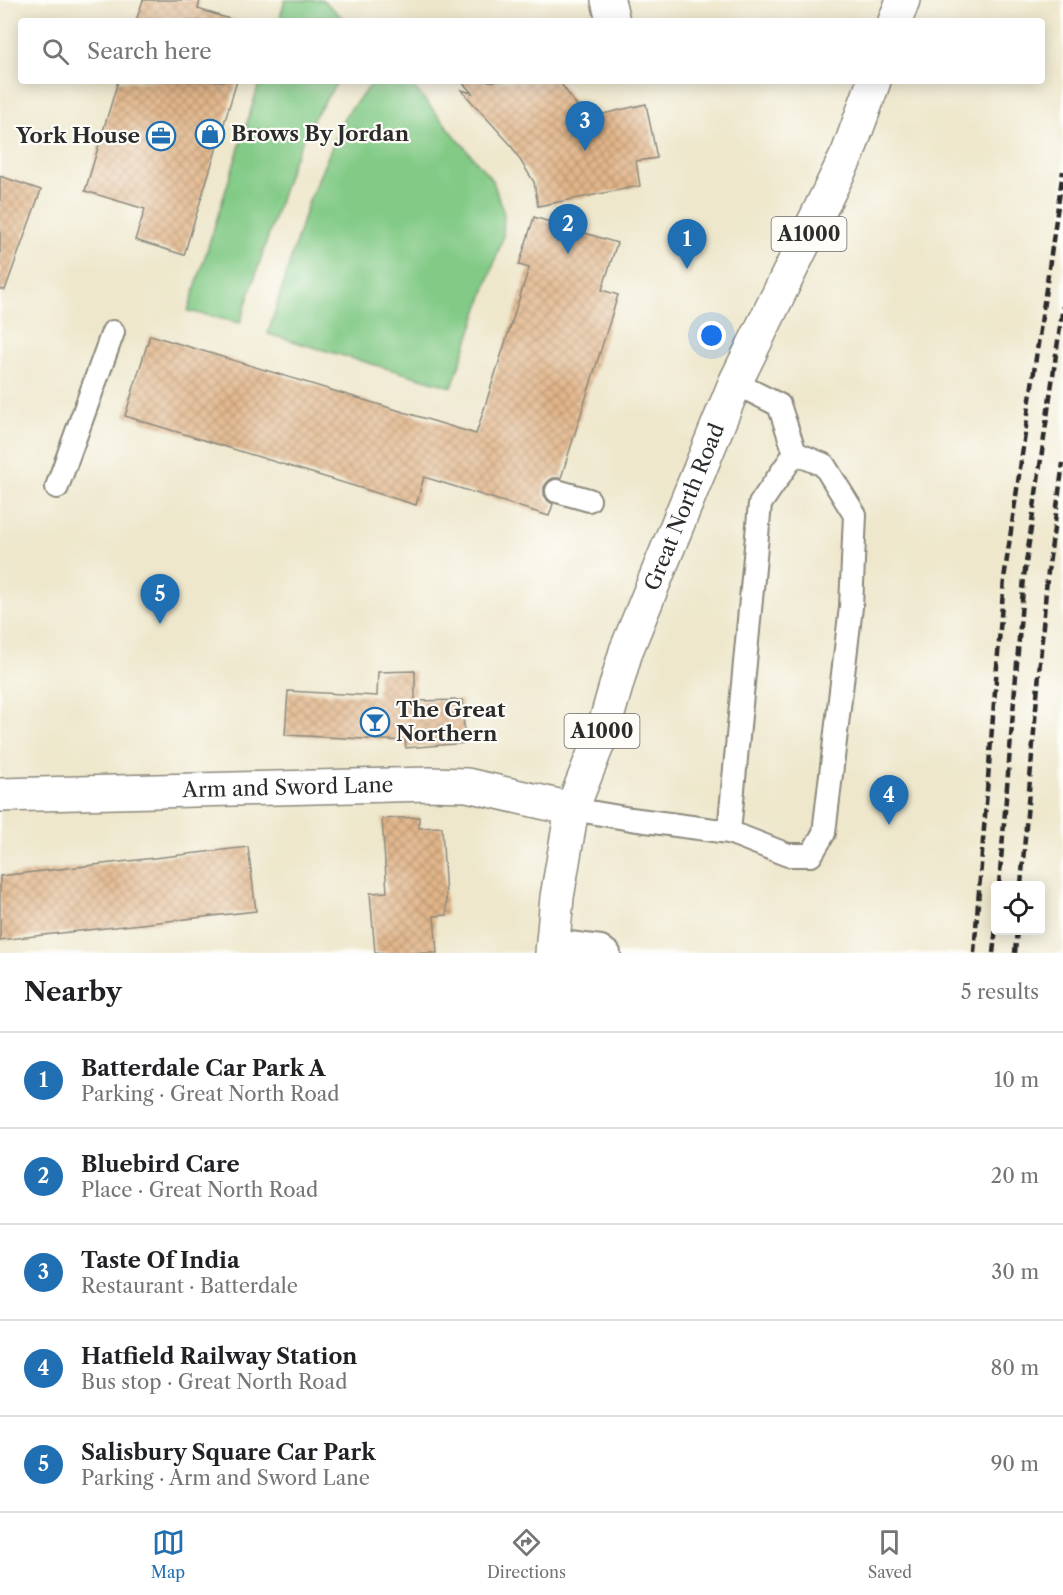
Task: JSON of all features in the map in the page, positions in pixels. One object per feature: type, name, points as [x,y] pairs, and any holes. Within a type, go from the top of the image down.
[{"type":"main road","points":[[608,0],[613,18]]},
{"type":"main road","points":[[896,18],[903,0]]},
{"type":"main road","name":"Great North Road","points":[[552,947],[557,897],[572,809],[604,728],[630,641],[735,383],[848,153],[873,84]]},
{"type":"main road","name":"Arm and Sword Lane","points":[[0,795],[429,784],[467,785],[572,809]]},
{"type":"lane","points":[[57,487],[113,332]]},
{"type":"lane","points":[[572,809],[729,832],[788,855],[811,855],[824,833],[851,607],[855,515],[824,465],[795,453],[779,405],[735,383]]},
{"type":"lane","points":[[729,832],[760,504],[795,453]]},
{"type":"lane","points":[[557,491],[589,500]]},
{"type":"lane","points":[[552,947],[601,947],[609,953]]},
{"type":"green space","points":[[285,0],[323,0],[343,18],[280,18]]},
{"type":"green space","points":[[259,84],[336,84],[315,116],[292,163],[240,323],[188,311]]},
{"type":"green space","points":[[372,84],[412,84],[493,181],[504,214],[503,237],[452,387],[268,334],[308,203],[345,116]]},
{"type":"building","points":[[143,0],[200,0],[198,9],[226,18],[137,18]]},
{"type":"building","name":"York House","points":[[117,84],[236,84],[184,255],[135,240],[145,209],[85,191]]},
{"type":"building","points":[[464,84],[561,84],[586,118],[646,104],[657,158],[636,161],[640,186],[538,206],[534,182],[510,144],[461,90],[472,93]]},
{"type":"building","points":[[0,176],[41,190],[5,290],[0,289]]},
{"type":"building","points":[[534,217],[617,243],[602,290],[618,295],[561,478],[553,478],[544,487],[544,495],[553,504],[549,516],[424,477],[416,505],[125,416],[150,335],[476,434],[529,268],[519,265]]},
{"type":"building","name":"The Great Northern","points":[[415,671],[415,701],[462,700],[465,743],[406,748],[405,741],[285,735],[288,691],[377,696],[378,672]]},
{"type":"building","points":[[419,817],[419,828],[442,827],[447,915],[434,916],[437,953],[375,953],[370,893],[387,892],[382,819]]},
{"type":"building","points":[[248,847],[256,911],[0,940],[0,876]]},
{"type":"railway","points":[[974,953],[1004,579],[1063,171]]},
{"type":"railway","points":[[999,881],[1024,577],[1063,306]]},
{"type":"railway","points":[[1021,881],[1047,579],[1063,463]]},
{"type":"railway","points":[[993,953],[995,935]]},
{"type":"railway","points":[[1015,953],[1017,935]]},
{"type":"place","name":"Brows By Jordan","points":[[210,134]]},
{"type":"place","name":"York House","points":[[161,136]]},
{"type":"place","name":"Taste Of India","points":[[585,151]]},
{"type":"place","name":"Bluebird Care","points":[[568,254]]},
{"type":"place","name":"Batterdale Car Park A","points":[[687,269]]},
{"type":"place","name":"Salisbury Square Car Park","points":[[160,624]]},
{"type":"place","name":"The Great Northern","points":[[375,722]]},
{"type":"place","name":"Hatfield Railway Station","points":[[889,825]]}]
